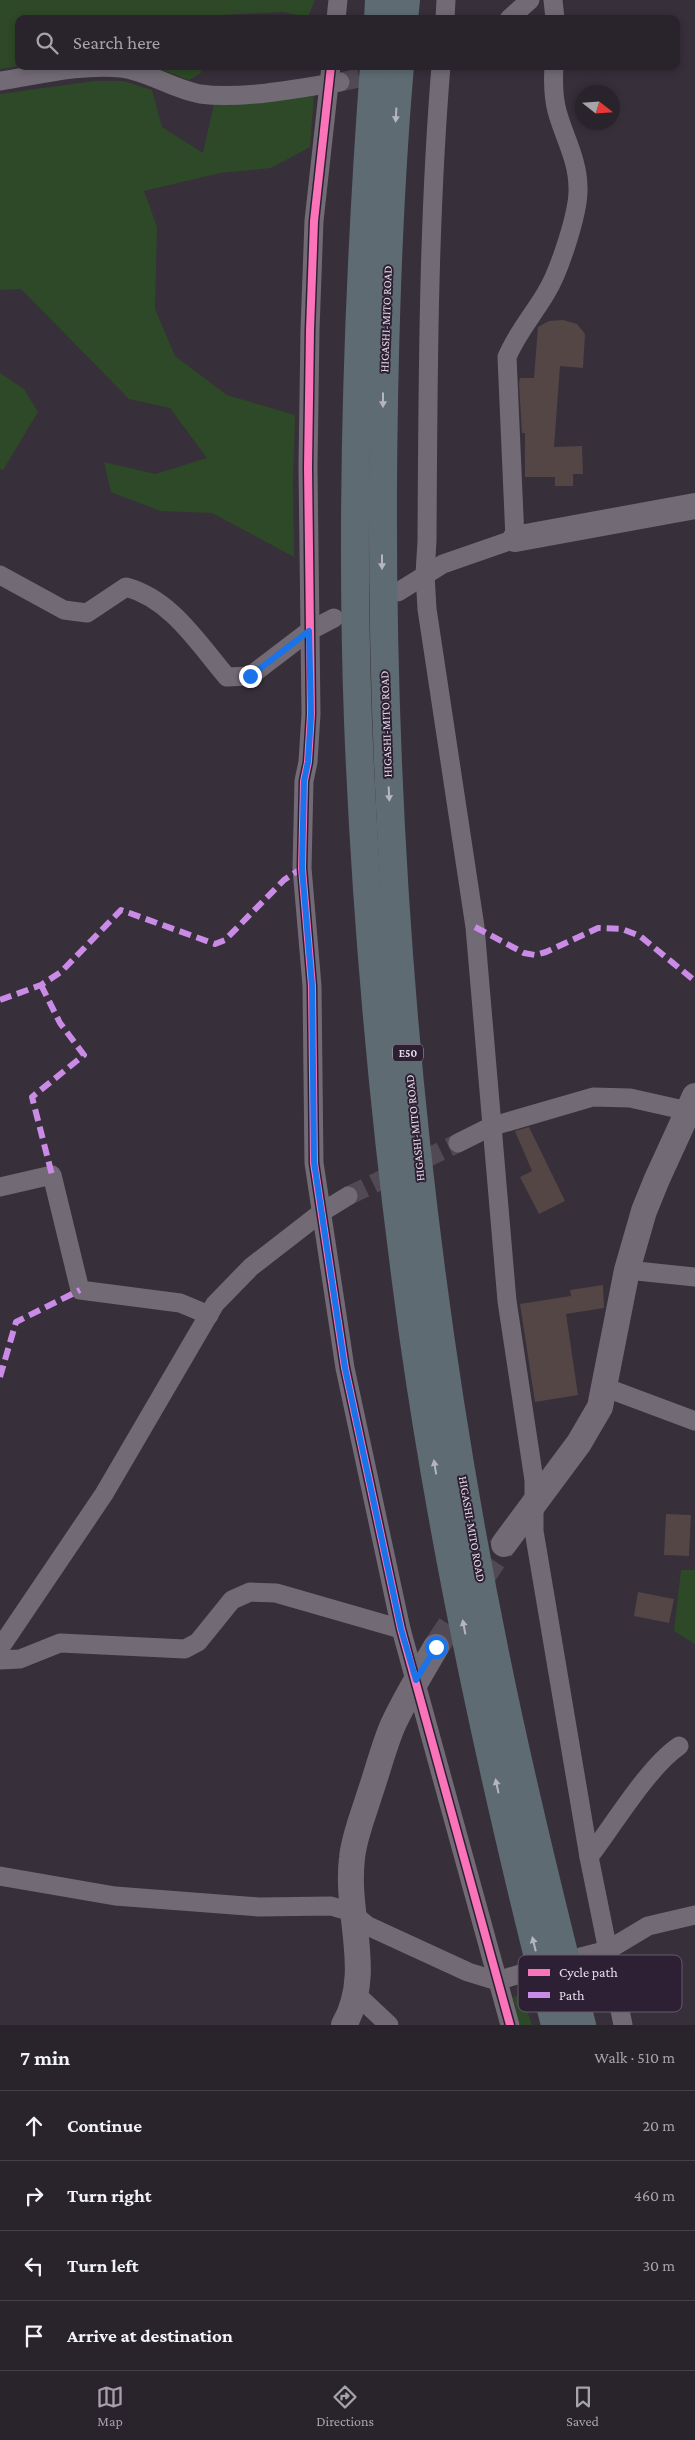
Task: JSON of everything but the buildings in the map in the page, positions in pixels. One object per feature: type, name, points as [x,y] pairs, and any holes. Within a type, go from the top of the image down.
[{"type":"highway","points":[[378,15],[379,0]]},
{"type":"highway","points":[[404,15],[406,0]]},
{"type":"highway","name":"HIGASHI-MITO ROAD","points":[[374,70],[362,240],[357,388],[356,575],[358,719],[375,990],[397,1208],[414,1337],[439,1492],[470,1660],[510,1849],[537,1955]]},
{"type":"highway","name":"HIGASHI-MITO ROAD","points":[[400,70],[389,240],[383,390],[382,574],[386,725],[401,988],[420,1175],[465,1488],[495,1654],[531,1819],[565,1955]]},
{"type":"highway","name":"HIGASHI-MITO ROAD","points":[[552,2012],[555,2025]]},
{"type":"highway","name":"HIGASHI-MITO ROAD","points":[[579,2012],[582,2025]]},
{"type":"street","points":[[336,15],[338,0]]},
{"type":"street","points":[[445,15],[446,0]]},
{"type":"street","points":[[513,15],[530,0]]},
{"type":"street","points":[[553,0],[555,15]]},
{"type":"street","points":[[0,81],[80,70]]},
{"type":"street","points":[[131,70],[200,94],[225,95],[305,89],[334,77]]},
{"type":"street","points":[[441,70],[436,125],[429,315],[425,574],[427,609],[474,927],[490,1127],[507,1302],[534,1480],[534,1531],[589,1858],[609,1955]]},
{"type":"street","points":[[515,539],[507,357],[515,338],[547,291],[565,247],[578,189],[575,163],[557,112],[553,89],[554,70]]},
{"type":"street","points":[[334,77],[314,221],[310,330],[308,468],[311,714],[308,762],[304,781],[302,868],[312,986],[314,1162],[345,1368],[401,1629],[510,2025]]},
{"type":"street","points":[[398,592],[443,564],[515,539],[695,506]]},
{"type":"street","points":[[0,575],[64,610],[87,614],[126,587],[144,592],[174,615],[227,677],[250,676],[309,631],[334,618]]},
{"type":"street","points":[[458,1143],[490,1127],[593,1097],[630,1098],[691,1104],[657,1179],[627,1270],[600,1406],[592,1423],[504,1544]]},
{"type":"street","points":[[0,1187],[52,1175],[80,1290],[180,1303],[209,1315]]},
{"type":"street","points":[[0,1648],[104,1494],[215,1304],[251,1267],[322,1212],[348,1196]]},
{"type":"street","points":[[627,1270],[695,1277]]},
{"type":"street","points":[[604,1387],[695,1421]]},
{"type":"street","points":[[0,1660],[20,1659],[60,1643],[185,1649],[198,1642],[232,1600],[250,1592],[276,1593],[401,1629]]},
{"type":"street","points":[[344,2025],[352,2012],[357,1995],[358,1958],[351,1912],[352,1856],[358,1828],[392,1727],[416,1680],[436,1647]]},
{"type":"street","points":[[589,1858],[651,1774],[670,1752],[679,1746]]},
{"type":"street","points":[[0,1876],[115,1896],[259,1907],[331,1906],[351,1912],[368,1926],[468,1972],[497,1981],[518,1975]]},
{"type":"street","points":[[589,1955],[608,1950],[648,1926],[695,1915]]},
{"type":"street","points":[[357,1995],[389,2025]]},
{"type":"street","points":[[620,2012],[623,2025]]},
{"type":"green space","points":[[0,0],[315,0],[309,15],[282,12],[222,15],[15,15],[15,67],[0,69]]},
{"type":"green space","points":[[163,70],[201,70],[201,73],[189,80]]},
{"type":"green space","points":[[94,81],[123,81],[152,90],[162,127],[203,153],[214,104],[314,96],[310,147],[271,168],[220,173],[144,191],[157,227],[155,309],[175,356],[227,395],[295,415],[293,480],[294,557],[212,513],[160,511],[111,492],[104,462],[155,474],[207,458],[170,408],[129,399],[21,289],[0,290],[0,94]]},
{"type":"green space","points":[[0,373],[24,389],[38,412],[3,470],[0,469]]},
{"type":"green space","points":[[681,1570],[695,1570],[695,1644],[674,1631]]},
{"type":"green space","points":[[518,1995],[518,2012],[528,2012],[532,2025],[520,2025],[513,1997]]},
{"type":"tunnel","points":[[341,82],[384,72]]},
{"type":"tunnel","points":[[348,1196],[458,1143]]},
{"type":"tunnel","points":[[436,1647],[504,1544]]},
{"type":"marked path","points":[[0,1000],[41,985],[61,972],[121,910],[215,944],[225,940],[284,880],[302,868]]},
{"type":"marked path","points":[[475,927],[524,953],[535,955],[546,952],[598,928],[622,929],[640,936],[695,981]]},
{"type":"marked path","points":[[41,985],[60,1023],[84,1055],[32,1097],[52,1175]]},
{"type":"marked path","points":[[0,1377],[16,1322],[80,1290]]},
{"type":"cycle path","points":[[331,70],[314,221],[310,330],[308,467],[311,714],[308,762],[304,781],[302,868],[312,986],[314,1163],[345,1368],[401,1629],[510,2025]]},
{"type":"route","points":[[250,676],[309,631],[311,714],[308,762],[304,781],[302,868],[312,986],[314,1162],[345,1368],[401,1629],[416,1680],[436,1647]]}]
